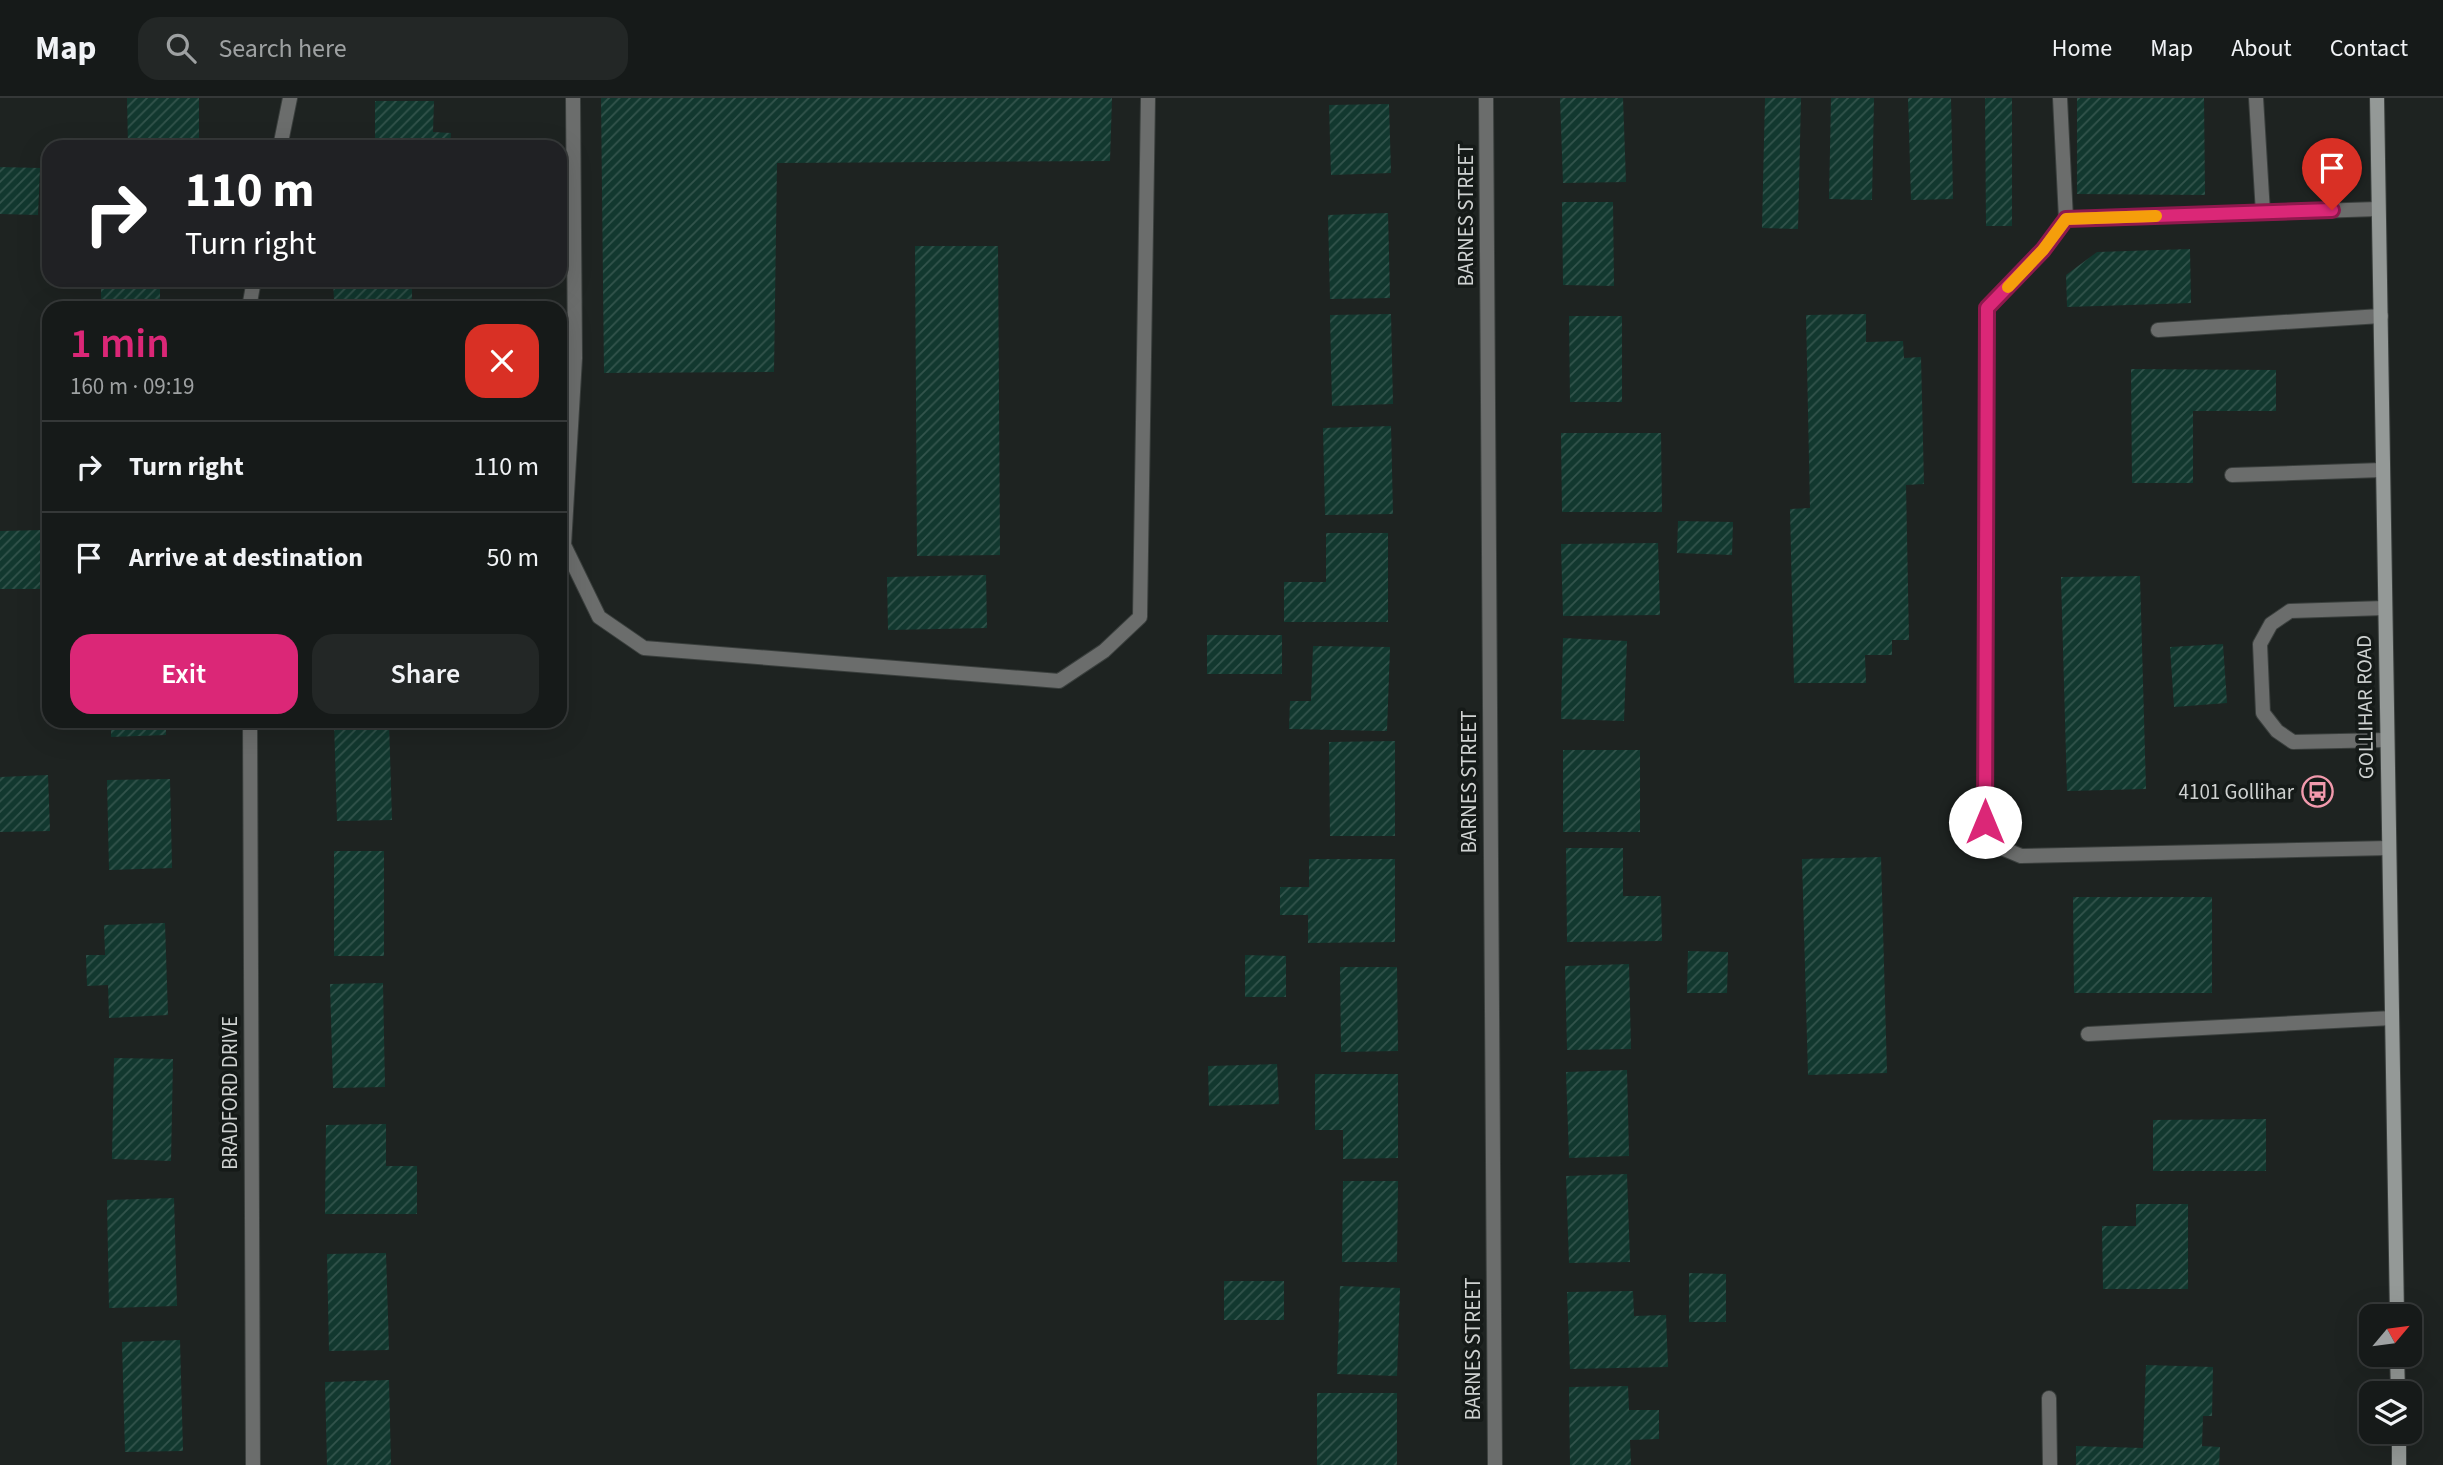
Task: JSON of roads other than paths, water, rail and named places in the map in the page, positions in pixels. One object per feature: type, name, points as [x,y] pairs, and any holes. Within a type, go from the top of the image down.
[{"type":"main road","name":"GOLLIHAR ROAD","points":[[2377,98],[2397,1304]]},
{"type":"main road","points":[[2399,1444],[2399,1465]]},
{"type":"street","points":[[282,140],[290,98]]},
{"type":"street","points":[[567,494],[575,358],[573,98]]},
{"type":"street","points":[[567,551],[599,617],[644,648],[1059,681],[1104,651],[1140,617],[1148,98]]},
{"type":"street","name":"BARNES STREET","points":[[1486,98],[1495,1465]]},
{"type":"street","points":[[2060,98],[2066,219],[2043,250],[1987,308],[1985,822],[1997,846],[2021,856],[2389,848]]},
{"type":"street","points":[[2256,98],[2263,213]]},
{"type":"street","points":[[2066,219],[2378,209]]},
{"type":"street","points":[[2158,330],[2381,316]]},
{"type":"street","points":[[2232,475],[2382,470]]},
{"type":"street","points":[[2385,608],[2290,611],[2271,624],[2260,643],[2263,713],[2277,731],[2293,742],[2387,740]]},
{"type":"street","name":"BRADFORD DRIVE","points":[[250,728],[253,1465]]},
{"type":"street","points":[[2088,1034],[2392,1018]]},
{"type":"street","points":[[2049,1398],[2050,1465]]},
{"type":"place","name":"4101 Gollihar","points":[[2317,792]]}]
